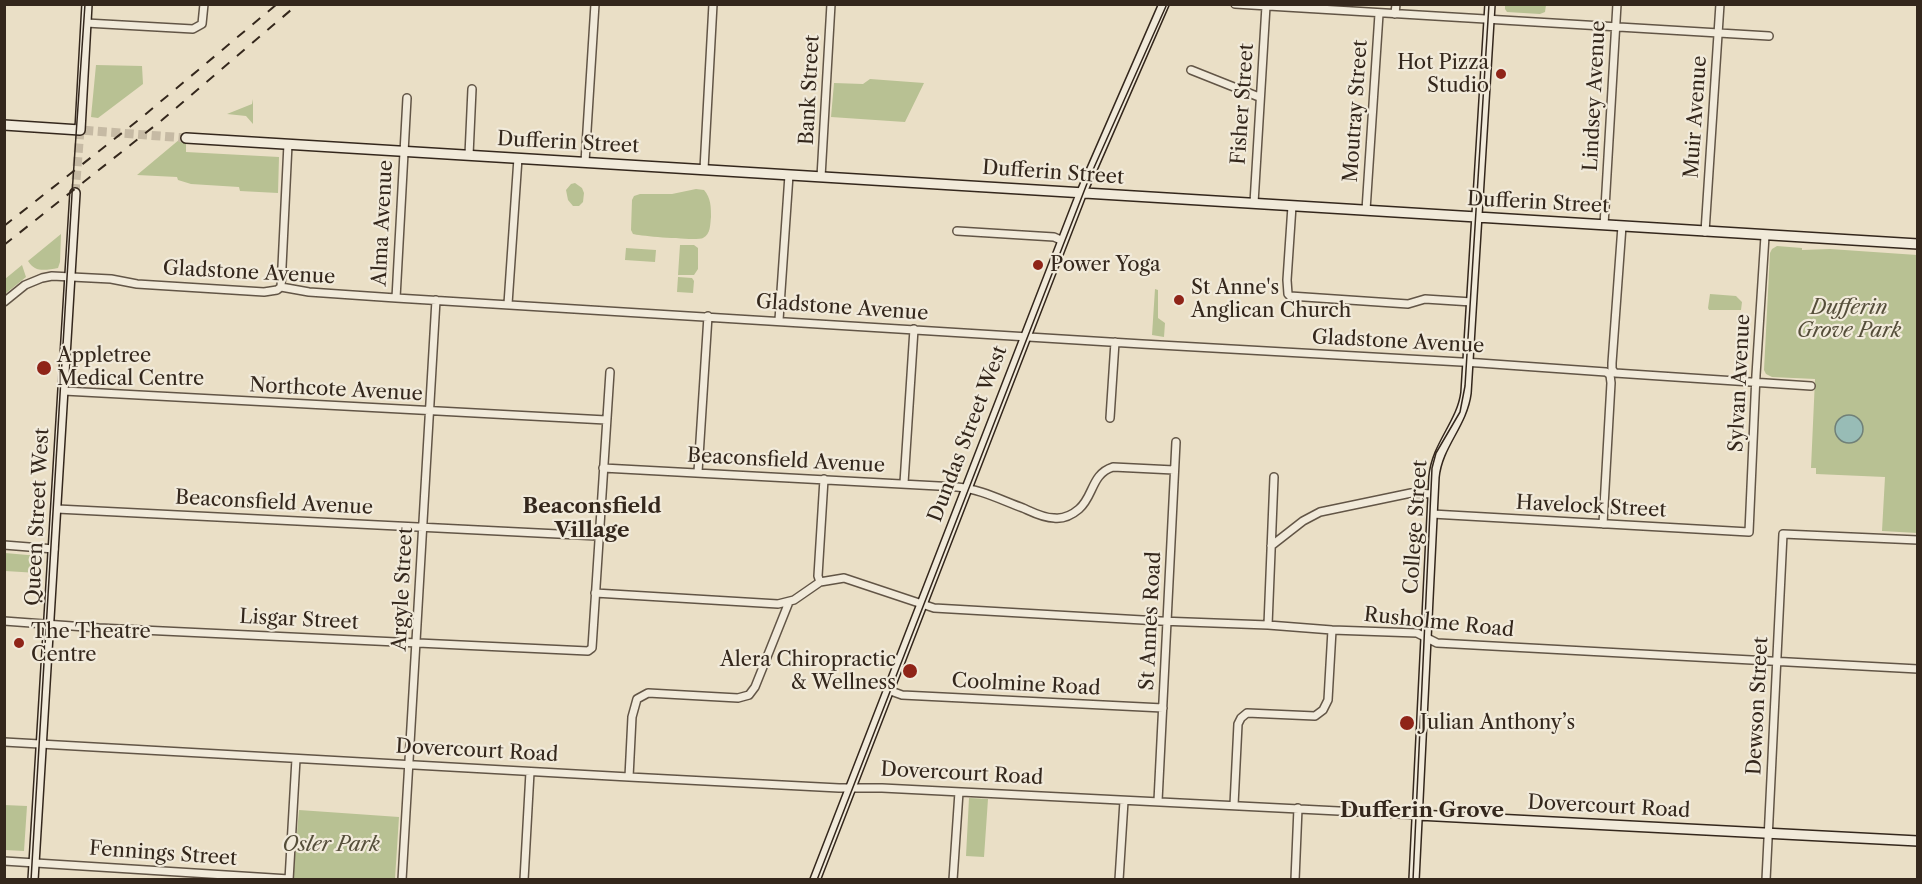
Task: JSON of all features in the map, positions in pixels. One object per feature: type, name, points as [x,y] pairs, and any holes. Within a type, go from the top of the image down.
[{"type":"main road","points":[[4,126],[80,130],[87,4]]},
{"type":"main road","name":"Dundas Street West","points":[[815,879],[1082,192],[1164,4]]},
{"type":"main road","name":"College Street","points":[[1414,879],[1436,459],[1460,418],[1464,405],[1469,363],[1490,4]]},
{"type":"main road","name":"Dufferin Street","points":[[186,138],[1917,244]]},
{"type":"main road","name":"Queen Street West","points":[[33,879],[75,193]]},
{"type":"main road","name":"Dovercourt Road","points":[[1418,815],[1917,842]]},
{"type":"street","points":[[86,23],[193,29],[202,24],[204,4]]},
{"type":"street","points":[[585,162],[594,4]]},
{"type":"street","points":[[704,169],[713,4]]},
{"type":"street","name":"Bank Street","points":[[821,177],[831,4]]},
{"type":"street","points":[[1235,4],[1769,36]]},
{"type":"street","points":[[1395,14],[1396,4]]},
{"type":"street","name":"Lindsey Avenue","points":[[1604,225],[1617,4]]},
{"type":"street","name":"Muir Avenue","points":[[1706,232],[1720,4]]},
{"type":"street","name":"Fisher Street","points":[[1254,203],[1266,6]]},
{"type":"street","name":"Moutray Street","points":[[1366,210],[1379,14]]},
{"type":"street","points":[[1191,69],[1259,97]]},
{"type":"street","points":[[469,155],[472,89]]},
{"type":"street","name":"Alma Avenue","points":[[396,298],[407,99]]},
{"type":"street","points":[[281,287],[288,144]]},
{"type":"street","points":[[508,304],[518,158]]},
{"type":"street","points":[[779,321],[789,175]]},
{"type":"street","points":[[1292,206],[1287,280],[1290,296],[1408,304],[1425,299],[1472,302]]},
{"type":"street","points":[[1622,226],[1612,369],[1618,373],[1811,386]]},
{"type":"street","points":[[957,231],[1054,237],[1063,241]]},
{"type":"street","name":"Sylvan Avenue","points":[[1749,532],[1755,382],[1765,236]]},
{"type":"street","name":"Gladstone Avenue","points":[[4,302],[25,285],[42,278],[70,277],[111,279],[137,284],[264,292],[281,287],[396,298],[1606,372],[1611,377],[1603,524]]},
{"type":"street","name":"Argyle Street","points":[[402,879],[436,300]]},
{"type":"street","points":[[698,472],[708,316]]},
{"type":"street","points":[[903,483],[914,329]]},
{"type":"street","points":[[1110,418],[1115,342]]},
{"type":"street","points":[[610,372],[595,593],[767,603],[789,602],[819,582],[852,579],[921,605]]},
{"type":"street","name":"Northcote Avenue","points":[[64,391],[606,420]]},
{"type":"street","name":"St Annes Road","points":[[1158,801],[1176,442]]},
{"type":"street","name":"Beaconsfield Avenue","points":[[603,468],[967,488],[1043,516],[1057,518],[1068,516],[1080,508],[1087,499],[1095,480],[1107,469],[1113,467],[1174,470]]},
{"type":"street","points":[[1268,625],[1274,477]]},
{"type":"street","points":[[819,582],[824,479]]},
{"type":"street","points":[[1271,546],[1303,521],[1320,512],[1411,493],[1433,494]]},
{"type":"street","name":"Beaconsfield Avenue","points":[[57,509],[598,536]]},
{"type":"street","name":"Havelock Street","points":[[1432,514],[1749,532]]},
{"type":"street","name":"Dewson Street","points":[[1766,879],[1783,534],[1917,540]]},
{"type":"street","points":[[4,546],[54,549]]},
{"type":"street","name":"Lisgar Street","points":[[4,621],[588,651],[592,648],[595,593]]},
{"type":"street","points":[[628,777],[632,717],[637,699],[648,693],[738,698],[749,695],[758,682],[789,602]]},
{"type":"street","name":"Rusholme Road","points":[[921,605],[932,608],[1417,633],[1437,643],[1917,669]]},
{"type":"street","points":[[1234,805],[1240,718],[1247,712],[1310,716],[1323,711],[1328,700],[1332,630]]},
{"type":"street","name":"Coolmine Road","points":[[888,690],[902,695],[1163,708]]},
{"type":"street","name":"Dovercourt Road","points":[[4,742],[530,772],[1418,815]]},
{"type":"street","points":[[289,879],[296,759]]},
{"type":"street","points":[[524,879],[530,772]]},
{"type":"street","points":[[953,879],[959,792]]},
{"type":"street","points":[[1119,879],[1124,801]]},
{"type":"street","points":[[1295,879],[1298,808]]},
{"type":"street","name":"Fennings Street","points":[[4,861],[289,879]]},
{"type":"green space","points":[[1505,5],[1546,5],[1545,12],[1540,14],[1507,12]]},
{"type":"green space","points":[[96,65],[142,66],[143,84],[98,118],[91,117]]},
{"type":"green space","points":[[870,79],[924,83],[905,122],[831,117],[834,83],[863,84]]},
{"type":"green space","points":[[253,99],[253,124],[246,116],[227,114],[252,104]]},
{"type":"green space","points":[[186,134],[186,152],[279,157],[278,193],[240,191],[239,187],[191,184],[178,180],[177,177],[137,175]]},
{"type":"green space","points":[[575,183],[582,188],[584,193],[583,202],[579,206],[573,206],[568,200],[566,190]]},
{"type":"green space","points":[[696,189],[704,190],[710,203],[710,226],[706,236],[691,239],[633,234],[631,230],[634,196],[672,194]]},
{"type":"green space","points":[[61,234],[58,268],[41,270],[31,265],[28,261]]},
{"type":"green space","points":[[680,245],[694,245],[698,248],[698,269],[694,275],[678,275]]},
{"type":"green space","name":"Dufferin Grove Park","points":[[1777,246],[1802,248],[1802,250],[1830,249],[1917,255],[1917,533],[1882,531],[1885,477],[1816,474],[1816,468],[1811,468],[1815,379],[1772,377],[1764,370],[1770,253]]},
{"type":"green space","points":[[626,248],[656,250],[655,262],[625,260]]},
{"type":"green space","points":[[22,265],[26,277],[5,294],[5,279]]},
{"type":"green space","points":[[678,277],[692,278],[693,293],[677,292]]},
{"type":"green space","points":[[1155,289],[1158,290],[1158,318],[1165,323],[1164,337],[1152,335]]},
{"type":"green space","points":[[1710,294],[1736,296],[1742,302],[1741,310],[1709,310]]},
{"type":"green space","points":[[5,553],[39,556],[38,573],[5,571]]},
{"type":"green space","points":[[969,798],[988,799],[984,857],[966,856]]},
{"type":"green space","points":[[4,805],[27,806],[24,851],[5,850]]},
{"type":"green space","name":"Osler Park","points":[[299,810],[399,817],[395,879],[293,879]]},
{"type":"water","points":[[1849,415],[1859,419],[1863,429],[1859,439],[1849,443],[1839,439],[1835,429],[1839,419]]},
{"type":"tunnel","points":[[75,193],[80,130],[186,138]]},
{"type":"tram line","points":[[31,880],[85,4]]},
{"type":"tram line","points":[[817,880],[1088,181],[1167,4]]},
{"type":"tram line","points":[[1413,880],[1432,468],[1436,453],[1460,412],[1465,386],[1489,4]]},
{"type":"railway","points":[[4,226],[141,118],[277,4]]},
{"type":"railway","points":[[4,245],[162,120],[298,4]]},
{"type":"place","name":"Hot Pizza Studio","points":[[1501,74]]},
{"type":"place","name":"Power Yoga","points":[[1038,265]]},
{"type":"place","name":"St Anne's Anglican Church","points":[[1179,300]]},
{"type":"place","name":"Appletree Medical Centre","points":[[44,368]]},
{"type":"place","name":"The Theatre Centre","points":[[19,643]]},
{"type":"place","name":"Alera Chiropractic & Wellness","points":[[910,671]]},
{"type":"place","name":"Julian Anthony’s","points":[[1407,723]]},
{"type":"district","name":"Beaconsfield Village","points":[[592,519]]},
{"type":"district","name":"Dufferin Grove","points":[[1422,811]]}]
